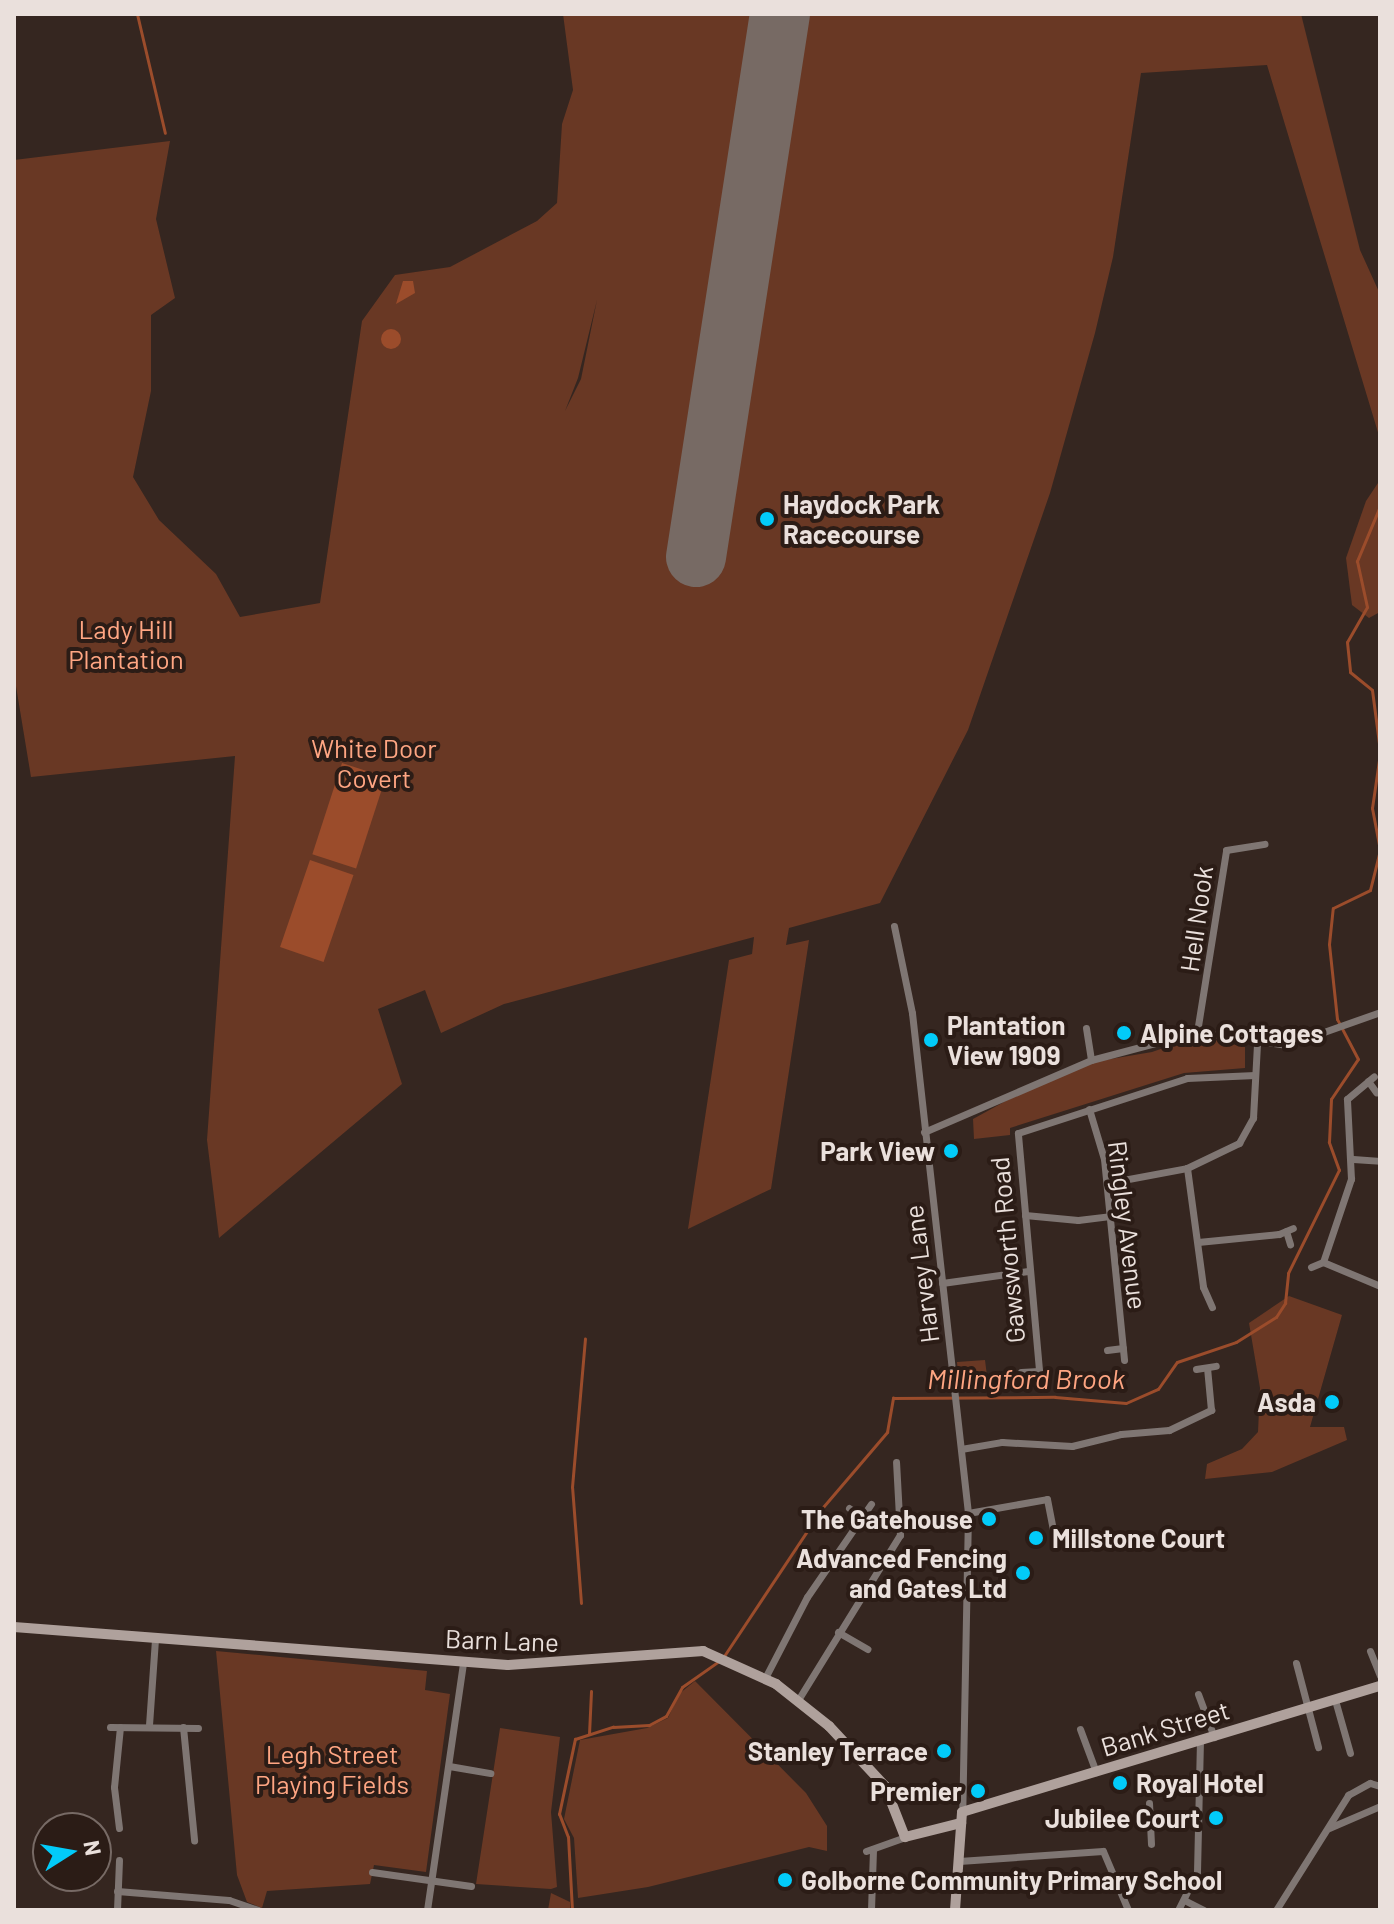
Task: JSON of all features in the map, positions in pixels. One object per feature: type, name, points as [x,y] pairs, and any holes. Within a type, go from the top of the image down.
[{"type":"street","name":"Hell Nook","points":[[1197,1032],[1226,850],[1265,844]]},
{"type":"street","name":"Harvey Lane","points":[[894,926],[912,1013],[968,1513],[962,1818]]},
{"type":"street","points":[[924,1132],[1091,1060],[1197,1032],[1257,1045],[1287,1045],[1380,1012]]},
{"type":"street","points":[[1086,1028],[1091,1060]]},
{"type":"street","points":[[1107,1183],[1187,1168],[1246,1136],[1257,1045]]},
{"type":"street","name":"Gawsworth Road","points":[[1040,1381],[1018,1133],[1187,1078],[1255,1075]]},
{"type":"street","points":[[1311,1267],[1323,1262],[1347,1192],[1353,1159],[1345,1108],[1347,1099],[1371,1078],[1376,1092]]},
{"type":"street","name":"Ringley Avenue","points":[[1089,1109],[1107,1183],[1124,1360]]},
{"type":"street","points":[[1353,1159],[1380,1161]]},
{"type":"street","points":[[1187,1168],[1203,1287],[1212,1307]]},
{"type":"street","points":[[1025,1215],[1078,1220],[1110,1216]]},
{"type":"street","points":[[1198,1242],[1289,1229],[1290,1244]]},
{"type":"street","points":[[1256,1246],[1263,1232]]},
{"type":"street","points":[[1323,1262],[1332,1270],[1380,1286]]},
{"type":"street","points":[[942,1283],[1028,1271]]},
{"type":"street","name":"Ringley Avenue","points":[[1107,1350],[1123,1348]]},
{"type":"street","points":[[1196,1369],[1216,1366]]},
{"type":"street","points":[[961,1449],[1002,1442],[1072,1446],[1121,1434],[1169,1430],[1211,1410],[1207,1368]]},
{"type":"street","name":"Gawsworth Road","points":[[1021,1372],[1039,1371]]},
{"type":"street","points":[[798,1700],[901,1527],[896,1462]]},
{"type":"street","points":[[968,1513],[1047,1499],[1055,1540]]},
{"type":"street","points":[[765,1678],[807,1597],[871,1504]]},
{"type":"street","points":[[849,1508],[862,1517]]},
{"type":"street","points":[[901,1527],[957,1523]]},
{"type":"street","name":"Barn Lane","points":[[14,1627],[463,1663],[556,1666],[678,1649],[720,1656],[765,1678],[798,1700],[877,1775],[905,1837]]},
{"type":"street","points":[[838,1632],[867,1649]]},
{"type":"street","points":[[149,1725],[155,1640]]},
{"type":"street","points":[[1370,1651],[1380,1676]]},
{"type":"street","points":[[427,1910],[463,1663]]},
{"type":"street","points":[[1296,1663],[1311,1706],[1318,1747]]},
{"type":"street","name":"Bank Street","points":[[905,1837],[1096,1772],[1380,1686]]},
{"type":"street","points":[[1198,1694],[1214,1737]]},
{"type":"street","points":[[1335,1700],[1350,1753]]},
{"type":"street","points":[[119,1828],[115,1813],[115,1727],[149,1725],[198,1728]]},
{"type":"street","points":[[183,1727],[194,1840]]},
{"type":"street","points":[[1080,1729],[1096,1772]]},
{"type":"street","points":[[1178,1910],[1186,1901],[1197,1872],[1200,1742]]},
{"type":"street","points":[[449,1766],[490,1773]]},
{"type":"street","points":[[1276,1910],[1348,1795],[1370,1783],[1380,1786]]},
{"type":"street","points":[[1149,1803],[1152,1815],[1151,1844]]},
{"type":"street","points":[[1327,1828],[1380,1806]]},
{"type":"street","points":[[1152,1815],[1198,1816]]},
{"type":"street","points":[[955,1910],[962,1818]]},
{"type":"street","points":[[192,1827],[201,1825]]},
{"type":"street","points":[[871,1910],[869,1850],[905,1837]]},
{"type":"street","points":[[959,1861],[1103,1851],[1128,1910]]},
{"type":"street","points":[[117,1910],[119,1860]]},
{"type":"street","points":[[372,1872],[471,1886]]},
{"type":"street","points":[[117,1891],[229,1900],[258,1910]]},
{"type":"street","points":[[1186,1901],[1204,1910]]},
{"type":"green space","points":[[563,14],[1301,14],[1360,250],[1380,294],[1380,439],[1267,65],[1141,73],[1113,257],[1095,333],[1050,493],[968,730],[880,903],[789,928],[786,945],[809,940],[771,1189],[688,1229],[729,960],[752,954],[754,937],[504,1004],[441,1033],[425,990],[378,1009],[402,1084],[219,1238],[207,1140],[235,756],[31,777],[14,674],[14,160],[170,141],[156,219],[175,298],[151,315],[151,391],[133,477],[159,520],[216,574],[240,617],[320,603],[362,321],[395,275],[450,267],[537,221],[557,203],[562,124],[573,90]],"holes":[[[597,300],[581,379],[565,411],[578,378]]]},
{"type":"green space","points":[[1380,480],[1380,612],[1369,618],[1352,605],[1346,558],[1366,501]]},
{"type":"green space","points":[[1198,1036],[1245,1047],[1245,1068],[1184,1073],[1010,1128],[1010,1135],[974,1139],[973,1119],[1022,1092],[1093,1062],[1152,1052]]},
{"type":"green space","points":[[1289,1296],[1342,1315],[1310,1427],[1344,1427],[1347,1440],[1272,1472],[1205,1479],[1207,1464],[1242,1449],[1258,1432],[1260,1388],[1249,1323]]},
{"type":"green space","points":[[985,1360],[988,1384],[959,1384],[957,1362]]},
{"type":"green space","name":"Legh Street Playing Fields","points":[[216,1651],[427,1671],[425,1690],[450,1694],[426,1872],[374,1865],[370,1884],[267,1891],[262,1908],[247,1902],[237,1875]]},
{"type":"green space","points":[[695,1681],[806,1793],[827,1826],[827,1851],[809,1847],[648,1887],[578,1898],[574,1838],[564,1819],[580,1740],[647,1728],[668,1718],[679,1694]]},
{"type":"green space","points":[[500,1728],[560,1737],[551,1812],[557,1887],[476,1884]]},
{"type":"green space","points":[[551,1893],[570,1902],[570,1910],[548,1910]]},
{"type":"shaded area","points":[[403,281],[413,281],[415,293],[396,304]]},
{"type":"shaded area","points":[[391,329],[398,332],[401,339],[398,346],[391,349],[384,346],[381,339],[384,332]]},
{"type":"shaded area","points":[[342,763],[386,777],[356,869],[312,854]]},
{"type":"shaded area","points":[[310,860],[353,875],[324,962],[280,947]]},
{"type":"waterway","points":[[137,14],[165,133]]},
{"type":"waterway","name":"Millingford Brook","points":[[1380,506],[1357,561],[1367,607],[1347,642],[1350,672],[1372,690],[1380,751]]},
{"type":"waterway","name":"Millingford Brook","points":[[724,1656],[823,1507],[887,1432],[893,1398],[1055,1397],[1126,1403],[1158,1389],[1177,1362],[1236,1342],[1276,1317],[1285,1303],[1288,1273],[1339,1170],[1329,1142],[1331,1099],[1358,1059],[1337,1019],[1329,944],[1333,908],[1370,890],[1380,850],[1372,808],[1380,753]]},
{"type":"waterway","points":[[581,1603],[572,1487],[585,1339]]},
{"type":"waterway","name":"Millingford Brook","points":[[572,1910],[568,1837],[559,1814],[575,1739],[613,1727],[649,1725],[666,1716],[682,1687],[719,1661]]},
{"type":"waterway","points":[[589,1734],[591,1691]]},
{"type":"runway","points":[[696,557],[780,14]]},
{"type":"place","name":"Haydock Park Racecourse","points":[[767,519]]},
{"type":"place","name":"Alpine Cottages","points":[[1124,1033]]},
{"type":"place","name":"Plantation View 1909","points":[[931,1040]]},
{"type":"place","name":"Park View","points":[[951,1151]]},
{"type":"place","name":"Asda","points":[[1332,1402]]},
{"type":"place","name":"The Gatehouse","points":[[989,1519]]},
{"type":"place","name":"Millstone Court","points":[[1036,1538]]},
{"type":"place","name":"Advanced Fencing and Gates Ltd","points":[[1023,1573]]},
{"type":"place","name":"Stanley Terrace","points":[[944,1751]]},
{"type":"place","name":"Royal Hotel","points":[[1120,1783]]},
{"type":"place","name":"Premier","points":[[978,1791]]},
{"type":"place","name":"Jubilee Court","points":[[1216,1818]]},
{"type":"place","name":"Golborne Community Primary School","points":[[785,1880]]},
{"type":"park label","name":"Lady Hill Plantation","points":[[126,644]]},
{"type":"park label","name":"White Door Covert","points":[[374,763]]}]
